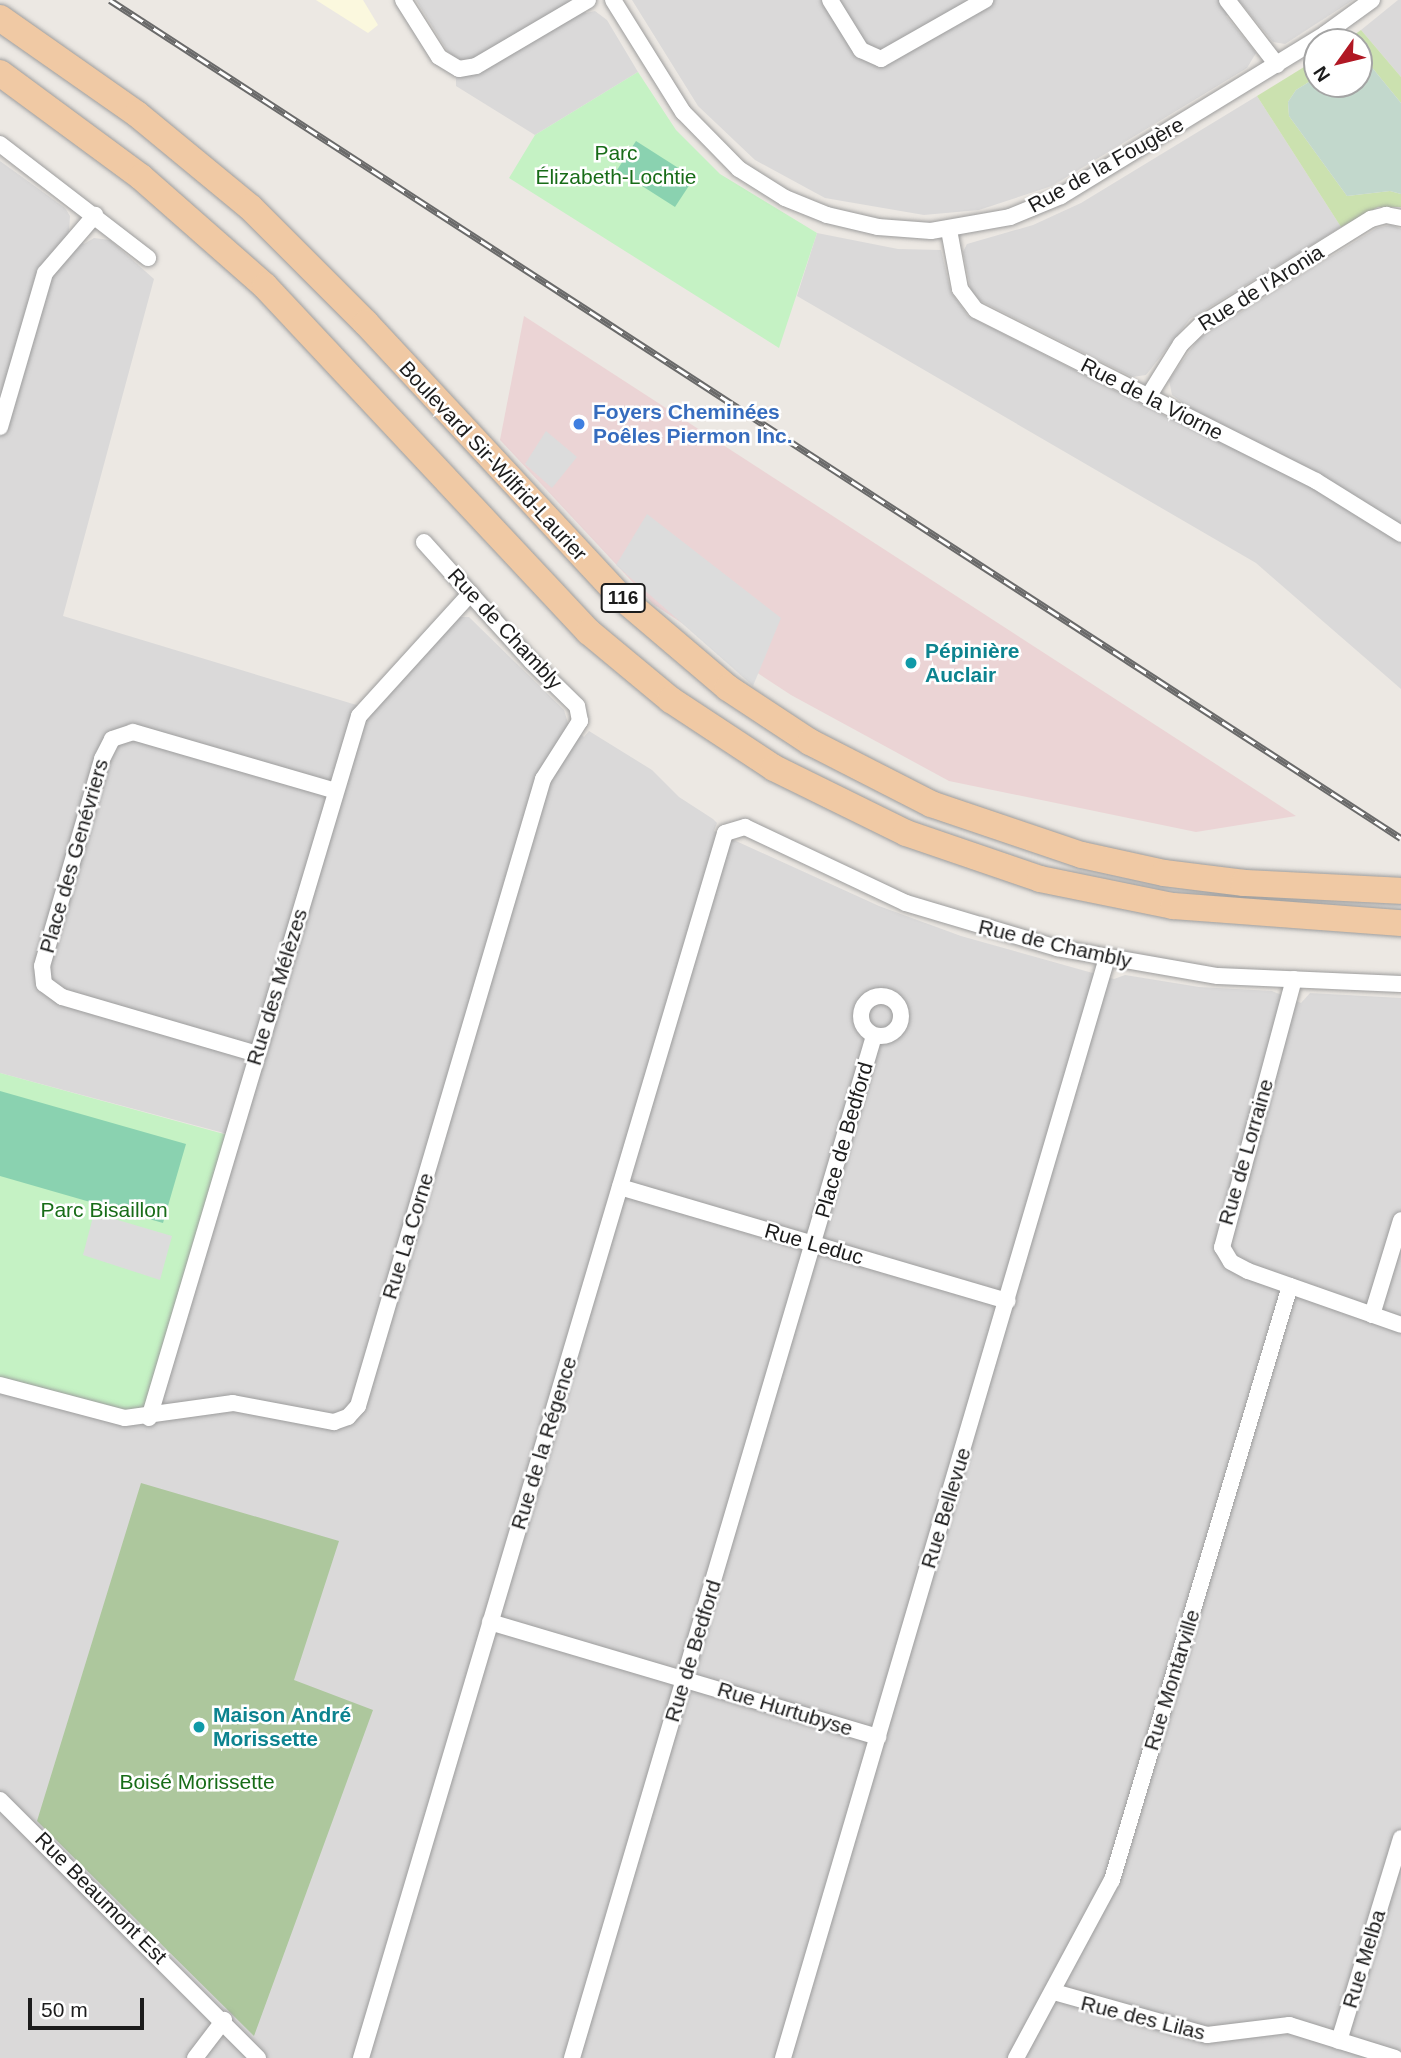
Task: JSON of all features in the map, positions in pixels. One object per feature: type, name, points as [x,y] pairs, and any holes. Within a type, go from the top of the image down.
[{"type":"main road","name":"Boulevard Sir-Wilfrid-Laurier","points":[[0,19],[137,114],[250,207],[357,313],[621,597],[729,688],[810,742],[941,808],[1082,855],[1212,880],[1401,891]]},
{"type":"main road","name":"116","points":[[0,73],[141,177],[240,262],[343,365],[589,632],[671,700],[748,753],[906,833],[1040,879],[1173,906],[1401,923]]},
{"type":"street","points":[[403,0],[439,57],[459,69],[476,66],[588,0]]},
{"type":"street","name":"Rue de la Fougère","points":[[613,0],[692,122],[755,180],[799,205],[841,219],[904,230],[949,230],[1010,217],[1061,196],[1277,65],[1372,0]]},
{"type":"street","points":[[830,0],[861,50],[881,59],[985,0]]},
{"type":"street","points":[[1227,0],[1277,65]]},
{"type":"street","points":[[0,144],[148,258]]},
{"type":"street","points":[[0,427],[45,273],[95,215]]},
{"type":"street","name":"Rue de l'Aronia","points":[[1148,397],[1181,344],[1202,324],[1371,219],[1386,215],[1401,218]]},
{"type":"street","name":"Rue de la Viorne","points":[[949,230],[960,289],[972,307],[1316,481],[1401,534]]},
{"type":"street","name":"Rue de Chambly","points":[[424,542],[575,703],[580,719]]},
{"type":"street","name":"Rue des Mélèzes","points":[[149,1418],[336,791],[366,705],[471,593]]},
{"type":"street","name":"Rue La Corne","points":[[0,1385],[125,1418],[149,1418],[233,1403],[330,1422],[344,1419],[355,1410],[543,779],[580,719]]},
{"type":"street","name":"Place des Genévriers","points":[[257,1054],[62,997],[44,984],[42,966],[102,759],[112,739],[133,732],[336,791]]},
{"type":"street","name":"Rue de Chambly","points":[[729,830],[749,829],[829,871],[932,913],[1107,958],[1218,976],[1401,984]]},
{"type":"street","name":"Rue de la Régence","points":[[361,2058],[722,840],[729,830]]},
{"type":"street","name":"Rue Bellevue","points":[[783,2058],[1107,958]]},
{"type":"street","name":"Rue de Lorraine","points":[[1294,979],[1221,1243],[1235,1265],[1401,1325]]},
{"type":"street","name":"Place de Bedford","points":[[814,1244],[874,1036]]},
{"type":"street","name":"Rue Leduc","points":[[620,1187],[1008,1301]]},
{"type":"street","points":[[1372,1315],[1401,1220]]},
{"type":"street","name":"Rue de Bedford","points":[[572,2058],[814,1244]]},
{"type":"street","name":"Rue Montarville","points":[[1016,2058],[1054,1992],[1112,1880],[1290,1286]]},
{"type":"street","name":"Rue Hurtubyse","points":[[490,1622],[878,1737]]},
{"type":"street","name":"Rue Beaumont Est","points":[[0,1800],[224,2020],[258,2058]]},
{"type":"street","name":"Rue Melba","points":[[1339,2041],[1401,1838]]},
{"type":"street","name":"Rue des Lilas","points":[[1054,1992],[1207,2035],[1283,2025],[1395,2058]]},
{"type":"street","points":[[195,2058],[224,2020]]},
{"type":"shaded area","points":[[316,0],[363,0],[378,25],[368,33]]},
{"type":"shaded area","points":[[416,0],[577,0],[586,13],[595,11],[607,20],[638,72],[535,135],[456,86],[456,58],[448,52]]},
{"type":"shaded area","points":[[632,0],[1353,0],[1310,28],[1303,28],[1303,32],[1285,44],[1273,42],[1241,3],[1226,16],[1256,53],[1247,68],[1052,186],[979,210],[924,215],[825,198],[755,160],[698,106]]},
{"type":"shaded area","points":[[1401,0],[1401,77],[1373,44],[1373,28],[1363,28]]},
{"type":"shaded area","points":[[1257,96],[1341,227],[1190,319],[1146,375],[1132,377],[979,300],[971,290],[963,252],[967,244],[1033,225],[1081,203]]},
{"type":"shaded area","points":[[0,161],[65,208],[70,216],[69,231],[84,244],[94,238],[110,240],[154,279],[63,616],[373,710],[460,617],[469,617],[564,710],[568,723],[584,737],[589,731],[652,770],[679,797],[713,819],[717,823],[714,831],[879,906],[961,936],[1114,979],[1125,975],[1199,987],[1272,991],[1301,1003],[1310,993],[1401,998],[1401,2058],[0,2058],[0,1385],[235,1136],[0,1073]]},
{"type":"shaded area","points":[[1391,225],[1401,229],[1401,689],[1256,563],[797,296],[817,233],[898,249],[941,250],[951,292],[968,316],[1173,420],[1182,402],[1172,395],[1169,380],[1199,338],[1377,228]]},
{"type":"shaded area","points":[[524,316],[1296,816],[1196,832],[949,781],[791,695],[653,604],[500,440]]},
{"type":"shaded area","points":[[546,431],[577,457],[552,488],[525,464]]},
{"type":"shaded area","points":[[647,514],[781,618],[753,686],[616,565]]},
{"type":"shaded area","points":[[94,1213],[172,1236],[160,1280],[83,1255]]},
{"type":"green space","points":[[1373,44],[1401,77],[1401,103],[1373,69]]},
{"type":"green space","points":[[1303,68],[1303,86],[1296,90],[1288,102],[1289,116],[1347,196],[1390,191],[1401,194],[1401,207],[1378,207],[1341,227],[1257,96]]},
{"type":"green space","points":[[1373,69],[1401,103],[1401,194],[1390,191],[1347,196],[1289,116],[1288,102],[1296,90],[1303,86],[1303,98],[1373,98]]},
{"type":"green space","name":"Parc Élizabeth-Lochtie","points":[[638,72],[676,130],[720,174],[817,233],[779,348],[509,178],[535,135]]},
{"type":"green space","points":[[636,141],[694,178],[675,207],[617,170]]},
{"type":"green space","name":"Parc Bisaillon","points":[[0,1073],[235,1137],[149,1418],[0,1385]]},
{"type":"green space","points":[[0,1091],[186,1144],[163,1223],[0,1176]]},
{"type":"green space","name":"Boisé Morissette","points":[[141,1483],[339,1541],[294,1680],[373,1710],[254,2036],[37,1821]]},
{"type":"railway","points":[[110,0],[1401,838]]},
{"type":"place","name":"Foyers Cheminées Poêles Piermon Inc.","points":[[579,424]]},
{"type":"place","name":"Pépinière Auclair","points":[[911,663]]},
{"type":"place","name":"Maison André Morissette","points":[[199,1727]]}]
